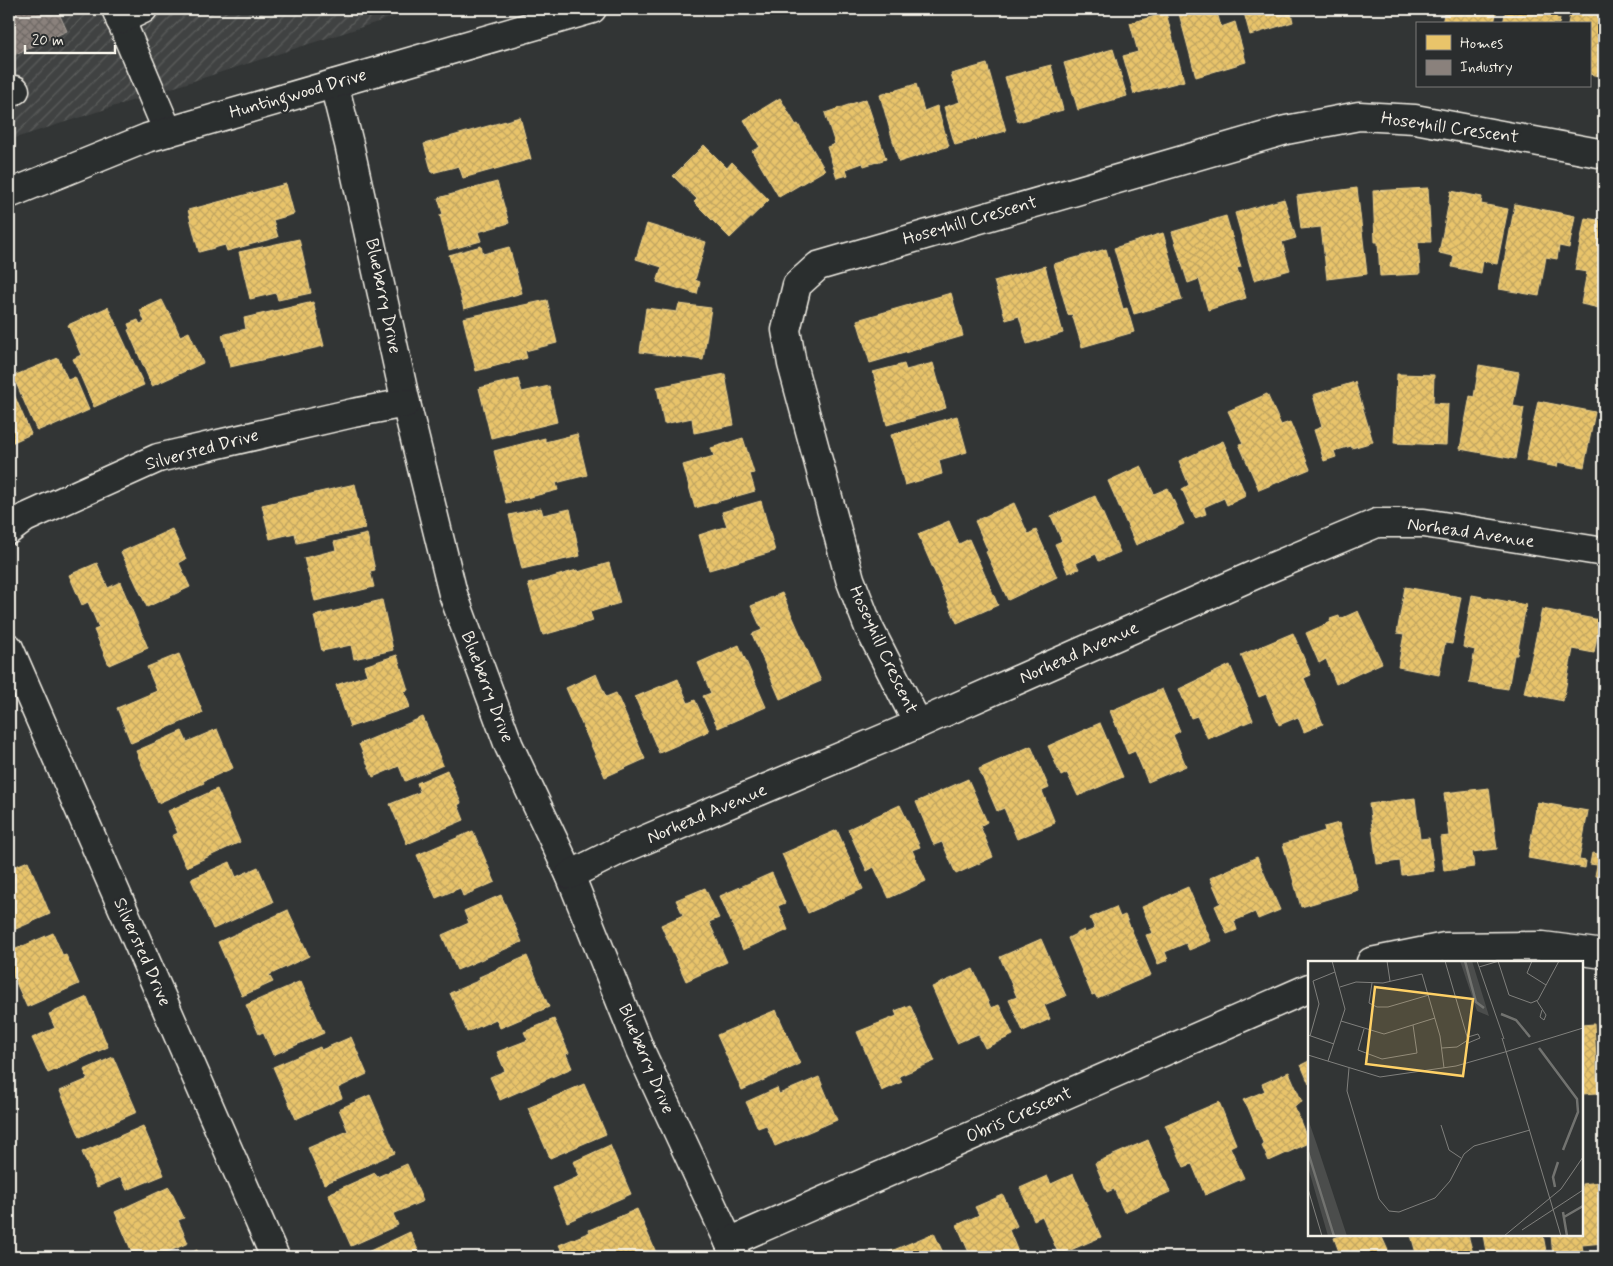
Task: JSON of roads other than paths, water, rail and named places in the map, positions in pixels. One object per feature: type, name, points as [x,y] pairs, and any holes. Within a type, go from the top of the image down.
[{"type":"street","name":"Huntingwood Drive","points":[[9,194],[147,138],[592,9]]},
{"type":"street","points":[[126,12],[168,132]]},
{"type":"street","name":"Blueberry Drive","points":[[334,84],[406,403],[453,594],[509,746],[570,875],[640,1050],[733,1250]]},
{"type":"street","name":"Hoseyhill Crescent","points":[[918,724],[869,628],[850,580],[792,364],[786,330],[797,285],[818,266],[1286,130],[1359,116],[1414,119],[1604,154]]},
{"type":"street","name":"Silversted Drive","points":[[9,530],[24,518],[158,458],[406,403]]},
{"type":"street","name":"Norhead Avenue","points":[[570,875],[618,852],[918,724],[1376,523],[1424,523],[1604,552]]},
{"type":"street","name":"Silversted Drive","points":[[9,648],[275,1257]]},
{"type":"street","points":[[1376,961],[1445,947],[1543,946],[1604,954]]},
{"type":"street","name":"Obris Crescent","points":[[733,1250],[1308,988]]}]
